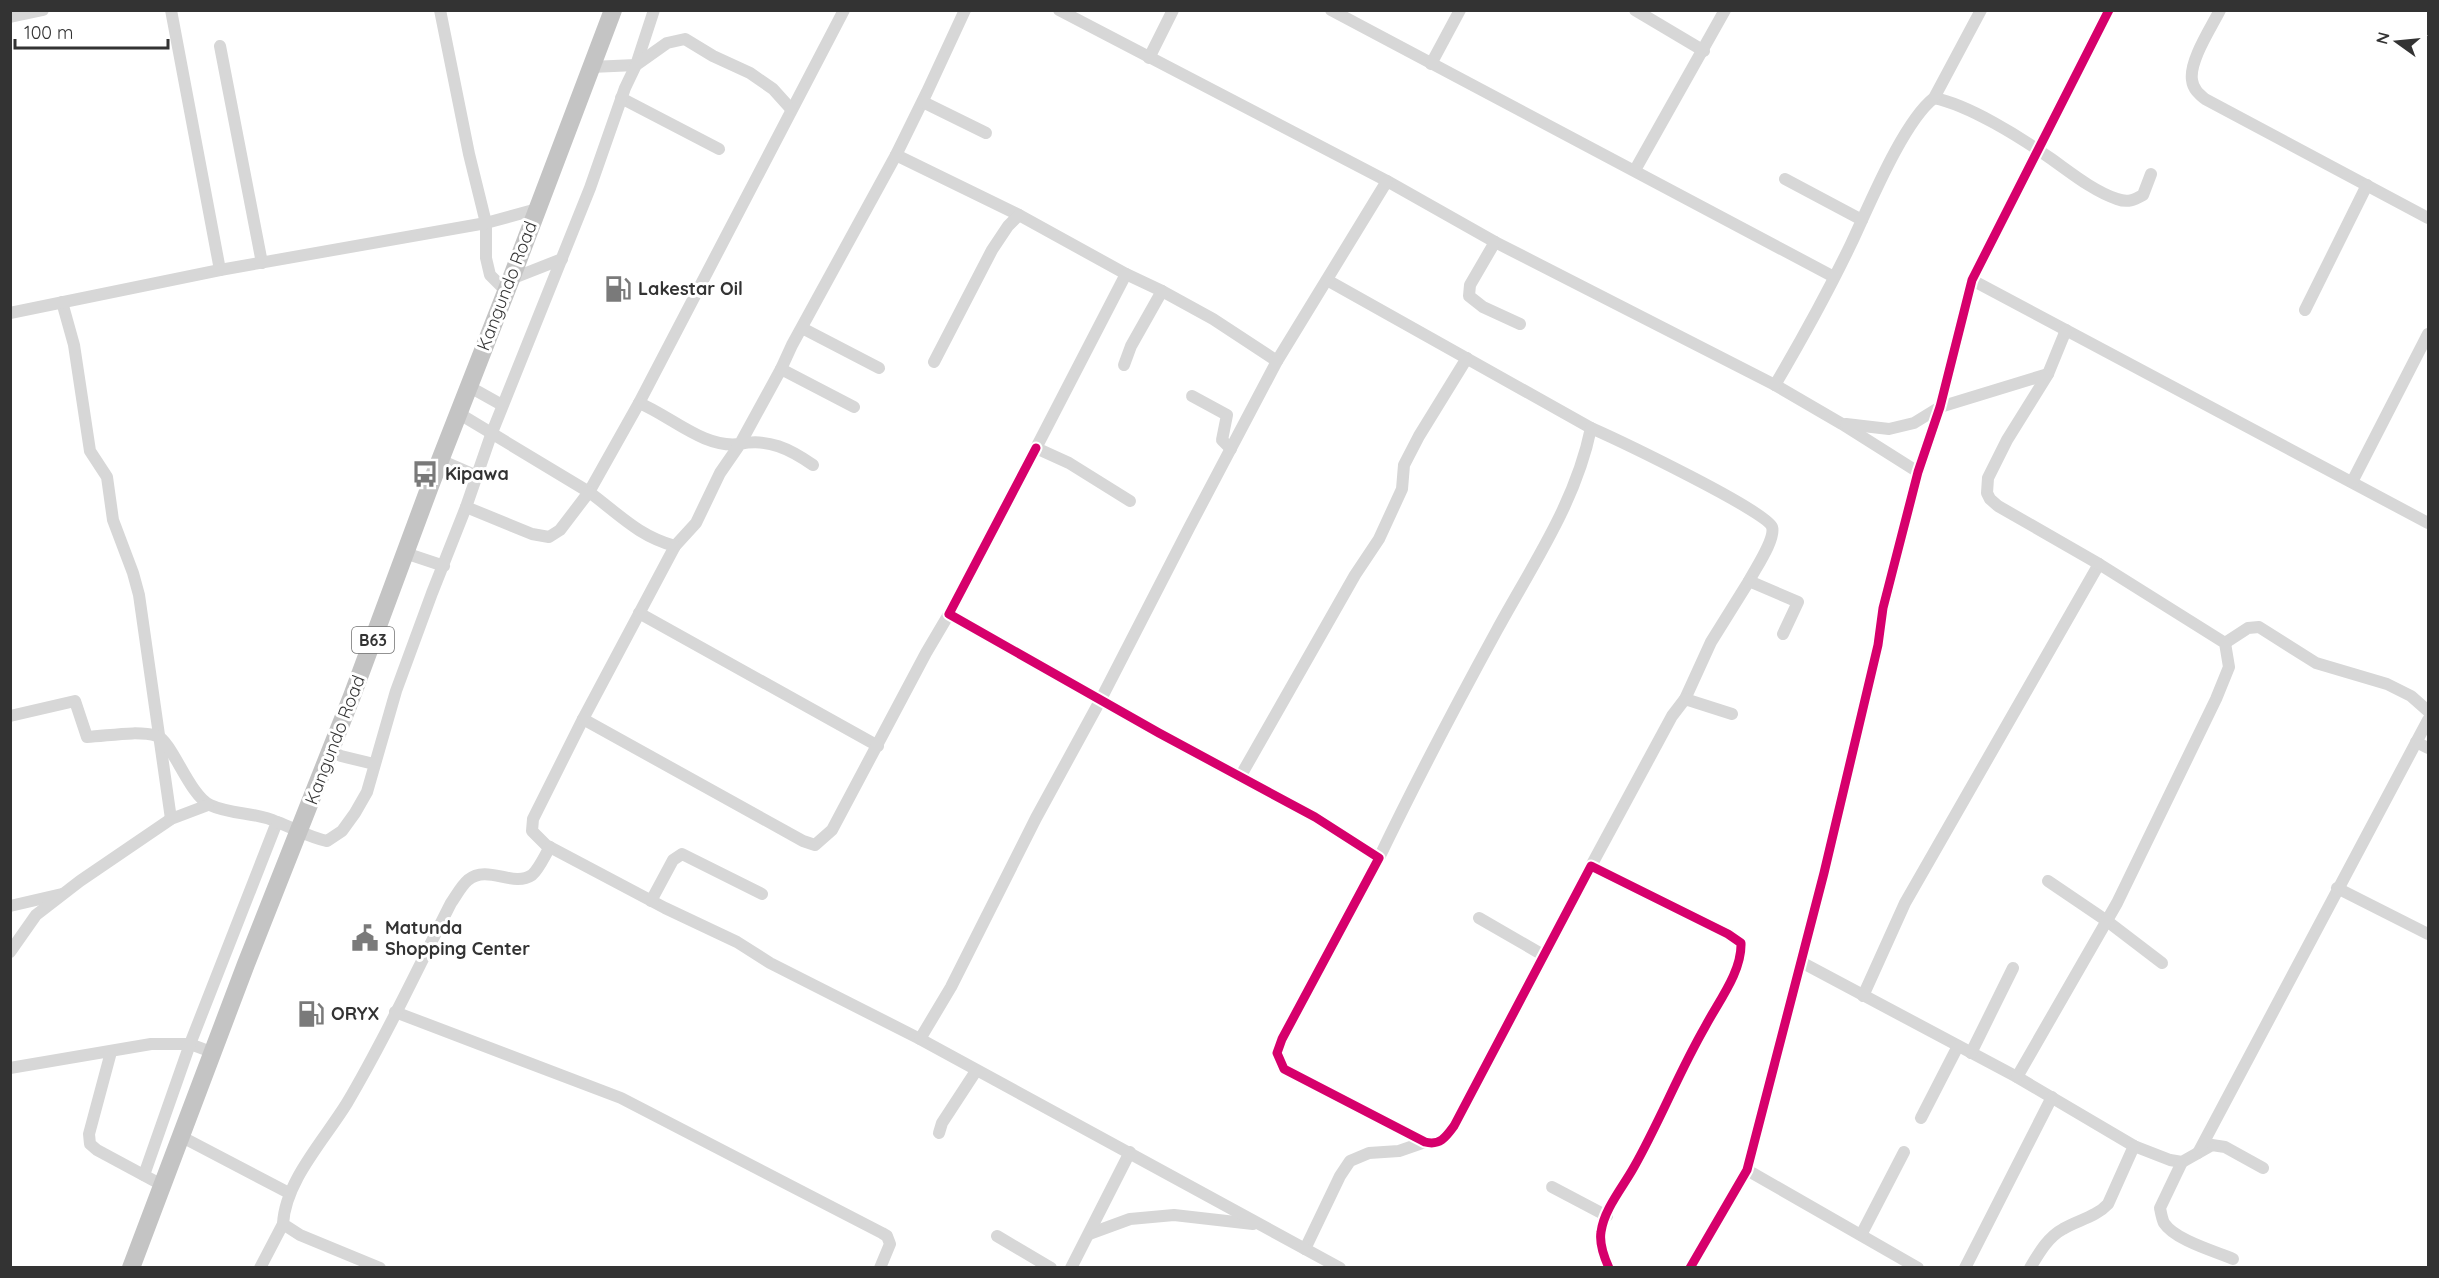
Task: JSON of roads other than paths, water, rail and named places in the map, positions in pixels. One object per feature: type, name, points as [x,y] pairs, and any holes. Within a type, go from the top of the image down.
[{"type":"highway","name":"Kangundo Road","points":[[131,1268],[613,10]]},
{"type":"street","points":[[171,10],[220,270]]},
{"type":"street","points":[[440,10],[469,154],[486,223],[486,258],[490,275],[509,285],[562,259]]},
{"type":"street","points":[[10,716],[75,701],[87,737],[135,734],[158,736],[167,744],[189,783],[208,804],[277,822],[300,830],[316,839],[327,841],[342,831],[362,803],[396,691],[502,405],[562,259],[621,98],[636,65],[654,10]]},
{"type":"street","points":[[466,507],[531,534],[549,537],[560,530],[589,492],[639,403],[844,10]]},
{"type":"street","points":[[964,10],[923,102],[896,155],[740,444],[720,472],[696,523],[675,546],[583,719],[534,819],[532,831],[538,839],[550,847],[651,901],[737,942],[770,963],[920,1039],[1340,1268]]},
{"type":"street","points":[[1059,10],[1387,181],[1495,242],[1775,386],[1842,424],[1918,472]]},
{"type":"street","points":[[1149,58],[1173,10]]},
{"type":"street","points":[[1331,10],[1834,277]]},
{"type":"street","points":[[1431,64],[1460,10]]},
{"type":"street","points":[[1635,10],[1704,51]]},
{"type":"street","points":[[1635,170],[1725,10]]},
{"type":"street","points":[[1775,386],[1834,277],[1900,143],[1926,104],[1934,98],[1981,10]]},
{"type":"street","points":[[1690,1268],[1747,1170],[1801,962],[1878,645],[1883,608],[1918,472],[1940,407],[1972,280],[2109,10]]},
{"type":"street","points":[[2220,10],[2197,57],[2191,79],[2194,88],[2205,99],[2428,218]]},
{"type":"street","points":[[10,17],[40,11]]},
{"type":"street","points":[[591,67],[636,65],[667,44],[678,39],[685,39],[713,57],[750,73],[773,89],[791,109]]},
{"type":"street","points":[[220,46],[262,262]]},
{"type":"street","points":[[621,98],[719,149]]},
{"type":"street","points":[[1934,98],[1946,100],[1995,124],[2076,176],[2117,199],[2131,202],[2143,195],[2151,174]]},
{"type":"street","points":[[923,102],[986,133]]},
{"type":"street","points":[[896,155],[1018,215],[1162,291],[1213,319],[1277,361]]},
{"type":"street","points":[[1785,179],[1862,220]]},
{"type":"street","points":[[920,1039],[951,987],[1036,818],[1101,699],[1277,361],[1387,181]]},
{"type":"street","points":[[2305,310],[2367,185]]},
{"type":"street","points":[[10,313],[262,262],[486,223],[537,209]]},
{"type":"street","points":[[934,362],[992,250],[1018,215]]},
{"type":"street","points":[[1495,242],[1470,285],[1469,296],[1483,307],[1520,324]]},
{"type":"street","points":[[583,719],[803,841],[815,844],[832,830],[878,746],[1126,274]]},
{"type":"street","points":[[1327,280],[1591,428],[1718,491],[1760,515],[1770,523],[1773,529],[1772,538],[1749,581],[1711,642],[1685,699],[1672,716],[1454,1126],[1442,1142],[1432,1144],[1284,1069],[1277,1053],[1297,1010],[1379,858],[1408,798],[1570,497],[1580,472],[1591,428]]},
{"type":"street","points":[[1972,280],[2428,523]]},
{"type":"street","points":[[1124,365],[1131,346],[1162,291]]},
{"type":"street","points":[[62,302],[74,345],[90,451],[107,477],[113,520],[134,573],[139,594],[171,819]]},
{"type":"street","points":[[802,328],[879,368]]},
{"type":"street","points":[[2017,1077],[2107,921],[2216,699],[2229,667],[2225,643],[2099,564],[1998,506],[1987,493],[1988,478],[2007,440],[2048,374],[2066,330]]},
{"type":"street","points":[[2352,482],[2428,334]]},
{"type":"street","points":[[1240,777],[1355,575],[1379,539],[1402,489],[1404,465],[1419,435],[1467,358]]},
{"type":"street","points":[[781,369],[854,407]]},
{"type":"street","points":[[1842,424],[1889,429],[1914,423],[1940,407],[2048,374]]},
{"type":"street","points":[[468,386],[502,405]]},
{"type":"street","points":[[1192,396],[1227,415],[1222,440],[1231,448]]},
{"type":"street","points":[[639,403],[727,446],[755,441],[769,442],[795,453],[813,465]]},
{"type":"street","points":[[458,413],[589,492],[641,533],[656,541],[675,546]]},
{"type":"street","points":[[1035,448],[1069,463],[1130,501]]},
{"type":"street","points":[[440,460],[477,476]]},
{"type":"street","points":[[405,553],[444,566]]},
{"type":"street","points":[[1863,996],[1905,903],[2099,564]]},
{"type":"street","points":[[1749,581],[1798,602],[1783,634]]},
{"type":"street","points":[[639,613],[878,746]]},
{"type":"street","points":[[949,614],[1315,817],[1379,858]]},
{"type":"street","points":[[2225,643],[2248,628],[2259,627],[2316,663],[2387,684],[2411,696],[2428,711]]},
{"type":"street","points":[[1685,699],[1732,714]]},
{"type":"street","points":[[2197,1154],[2428,720]]},
{"type":"street","points":[[2416,742],[2428,748]]},
{"type":"street","points":[[331,751],[374,764]]},
{"type":"street","points":[[10,952],[36,915],[66,892],[171,819],[208,804]]},
{"type":"street","points":[[144,1175],[190,1044],[277,822]]},
{"type":"street","points":[[260,1268],[283,1224],[289,1193],[347,1102],[451,903],[467,880],[479,874],[522,878],[532,874],[550,847]]},
{"type":"street","points":[[651,901],[673,860],[682,854],[762,894]]},
{"type":"street","points":[[1591,866],[1728,934],[1742,944],[1742,955],[1728,984],[1695,1044],[1600,1232],[1602,1253],[1608,1265],[1620,1268]]},
{"type":"street","points":[[2048,881],[2107,921],[2162,963]]},
{"type":"street","points":[[2337,888],[2428,934]]},
{"type":"street","points":[[10,906],[66,892]]},
{"type":"street","points":[[1479,918],[1543,956]]},
{"type":"street","points":[[1801,962],[2017,1077],[2134,1146],[2170,1161],[2182,1162],[2212,1145],[2225,1147],[2263,1168]]},
{"type":"street","points":[[1971,1053],[2013,968]]},
{"type":"street","points":[[395,1012],[621,1098],[875,1229],[890,1240],[889,1251],[880,1268]]},
{"type":"street","points":[[10,1068],[151,1044],[190,1044],[213,1053]]},
{"type":"street","points":[[1921,1118],[1958,1046]]},
{"type":"street","points":[[111,1052],[89,1134],[90,1144],[162,1185]]},
{"type":"street","points":[[939,1133],[942,1123],[976,1071]]},
{"type":"street","points":[[1965,1268],[2052,1097]]},
{"type":"street","points":[[182,1137],[289,1193]]},
{"type":"street","points":[[1305,1249],[1340,1176],[1350,1161],[1369,1153],[1399,1151],[1425,1142]]},
{"type":"street","points":[[2030,1268],[2047,1241],[2054,1235],[2062,1229],[2101,1212],[2108,1204],[2134,1146]]},
{"type":"street","points":[[1071,1268],[1130,1152]]},
{"type":"street","points":[[1861,1235],[1904,1152]]},
{"type":"street","points":[[2182,1162],[2160,1208],[2164,1222],[2170,1230],[2186,1240],[2233,1259]]},
{"type":"street","points":[[1747,1170],[1918,1268]]},
{"type":"street","points":[[1552,1188],[1607,1216]]},
{"type":"street","points":[[1089,1234],[1130,1219],[1174,1215],[1260,1224]]},
{"type":"street","points":[[283,1224],[300,1235],[380,1268]]},
{"type":"street","points":[[997,1236],[1052,1268]]},
{"type":"place","name":"Lakestar Oil","points":[[618,289]]},
{"type":"place","name":"Kipawa","points":[[425,474]]},
{"type":"place","name":"Matunda Shopping Center","points":[[365,938]]},
{"type":"place","name":"ORYX","points":[[311,1014]]}]
